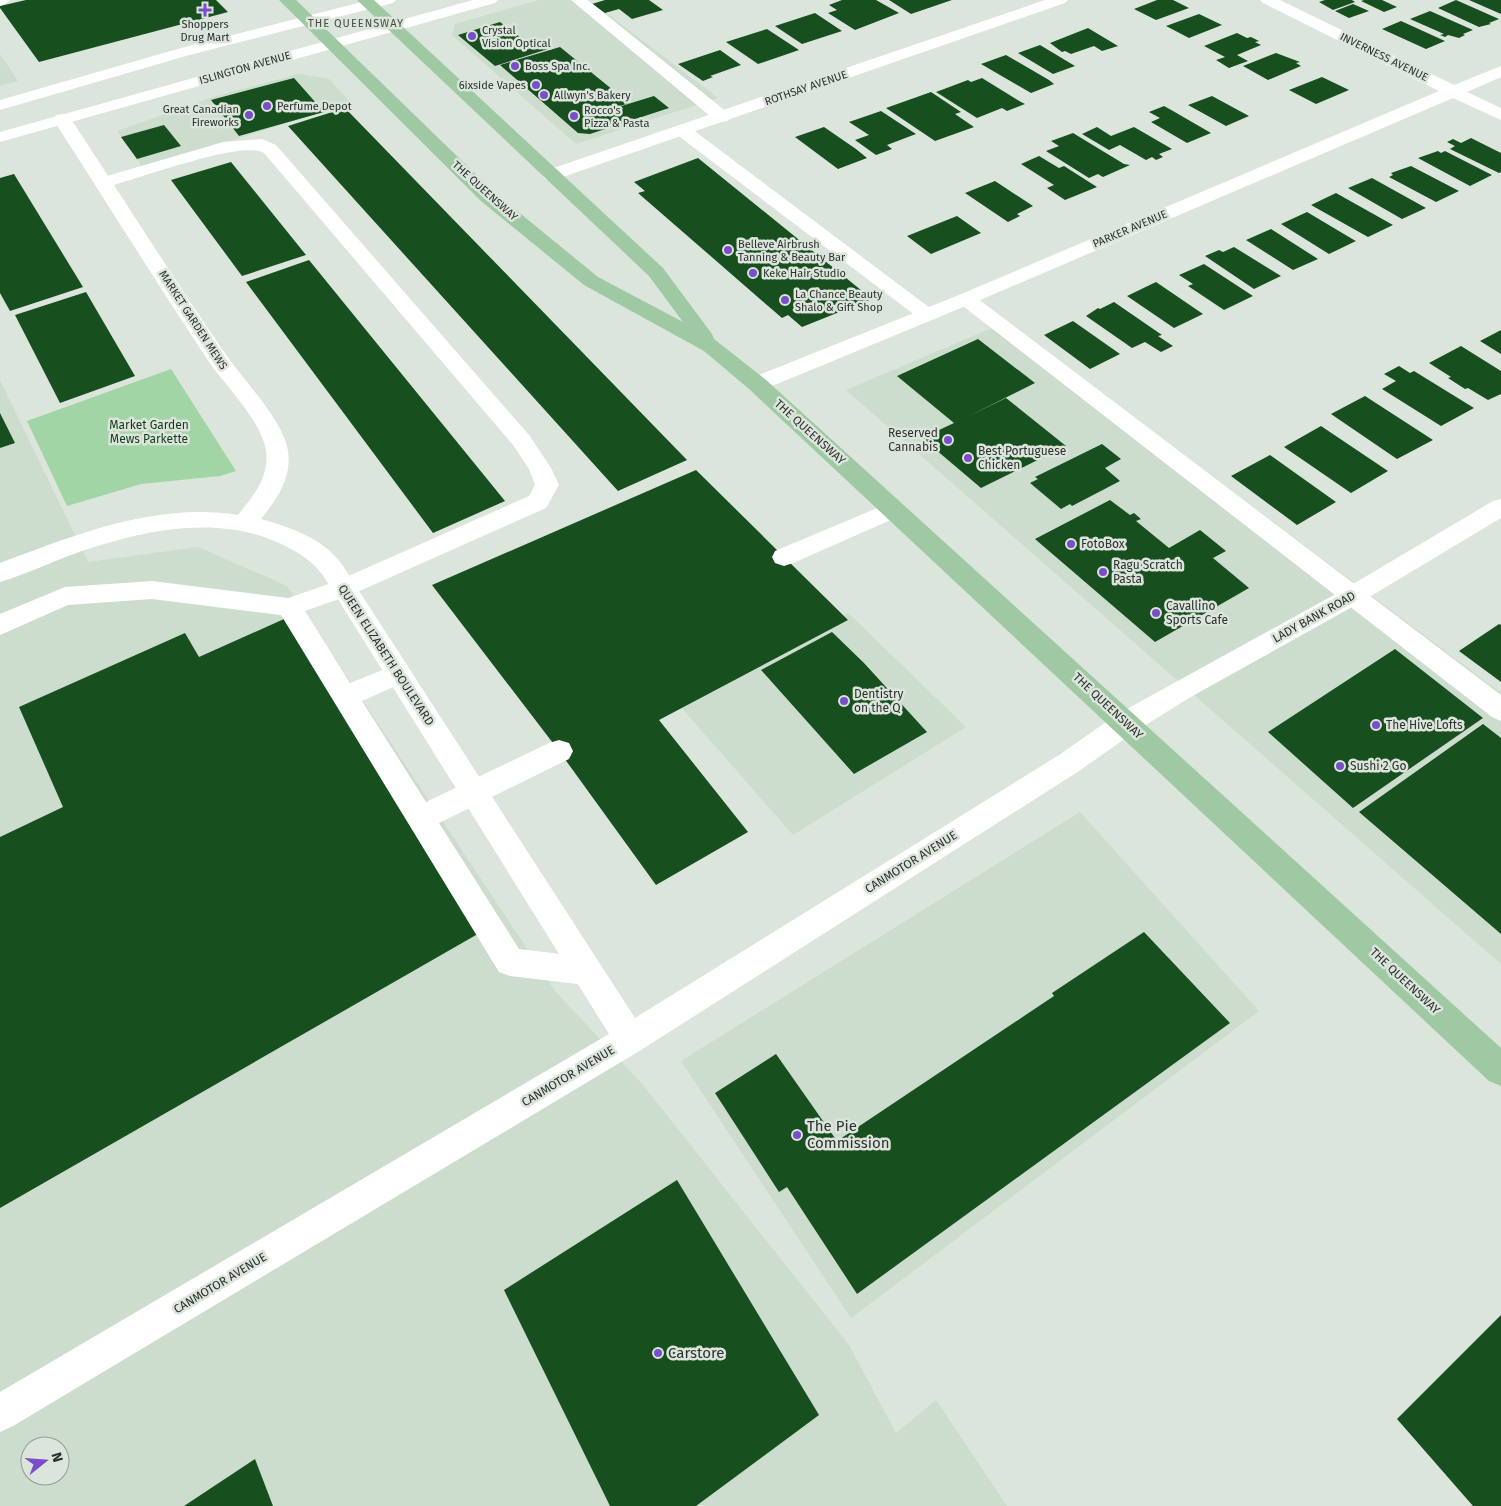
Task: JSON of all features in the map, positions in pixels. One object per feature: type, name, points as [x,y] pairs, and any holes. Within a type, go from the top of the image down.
[{"type":"main road","name":"THE QUEENSWAY","points":[[287,0],[488,197],[592,282],[711,346],[757,384],[1501,1070]]},
{"type":"main road","name":"THE QUEENSWAY","points":[[367,2],[656,272],[711,346]]},
{"type":"street","points":[[0,105],[187,52],[309,20],[367,2],[388,0]]},
{"type":"street","name":"ISLINGTON AVENUE","points":[[0,137],[490,0]]},
{"type":"street","points":[[580,0],[722,117]]},
{"type":"street","name":"ROTHSAY AVENUE","points":[[551,175],[1060,0]]},
{"type":"street","name":"INVERNESS AVENUE","points":[[1268,0],[1501,115]]},
{"type":"street","name":"PARKER AVENUE","points":[[757,384],[966,299],[1501,71]]},
{"type":"street","name":"MARKET GARDEN MEWS","points":[[62,119],[222,366],[267,428],[277,448],[278,468],[273,486],[244,523]]},
{"type":"street","points":[[682,130],[927,315]]},
{"type":"street","points":[[0,625],[65,596],[152,590],[289,607],[344,588],[538,502],[547,485],[540,468],[521,440],[270,149],[262,144],[223,147],[103,183]]},
{"type":"street","points":[[966,299],[1501,710]]},
{"type":"street","name":"LADY BANK ROAD","points":[[1126,723],[1352,596],[1501,507]]},
{"type":"street","points":[[784,558],[894,509]]},
{"type":"street","name":"QUEEN ELIZABETH BOULEVARD","points":[[0,573],[69,546],[144,524],[198,519],[244,523],[276,531],[298,542],[324,560],[344,588],[630,1039]]},
{"type":"street","points":[[289,607],[510,962],[586,970]]},
{"type":"street","points":[[344,696],[398,674]]},
{"type":"street","name":"CANMOTOR AVENUE","points":[[0,1414],[630,1039],[1068,763],[1126,723]]},
{"type":"street","points":[[421,818],[559,751]]},
{"type":"shaded area","points":[[539,0],[589,0],[718,98],[576,144],[452,35],[455,24]]},
{"type":"shaded area","points":[[0,54],[18,81],[0,86]]},
{"type":"shaded area","points":[[299,74],[329,79],[351,103],[143,168],[117,131],[213,97]]},
{"type":"shaded area","points":[[1006,322],[1501,693],[1501,964],[846,390]]},
{"type":"shaded area","points":[[0,380],[88,562],[198,547],[287,586],[555,991],[643,1085],[849,1345],[896,1433],[936,1400],[1007,1506],[0,1506]]},
{"type":"shaded area","points":[[848,613],[966,727],[793,835],[680,706]]},
{"type":"shaded area","points":[[1080,812],[1259,1011],[851,1318],[681,1061]]},
{"type":"green space","name":"Market Garden Mews Parkette","points":[[171,369],[236,471],[220,476],[141,484],[67,506],[27,421]]},
{"type":"building","points":[[26,0],[216,0],[228,12],[39,62],[0,8],[0,6]]},
{"type":"building","points":[[605,0],[649,0],[663,10],[632,19],[619,9],[605,13],[592,4]]},
{"type":"building","points":[[842,0],[876,0],[899,13],[855,30],[828,13],[837,10],[829,5]]},
{"type":"building","points":[[889,0],[952,0],[911,14]]},
{"type":"building","points":[[1157,0],[1173,0],[1189,8],[1156,20],[1134,9]]},
{"type":"building","points":[[1325,0],[1352,0],[1355,2],[1333,10],[1319,2]]},
{"type":"building","points":[[1382,0],[1397,7],[1384,12],[1361,1]]},
{"type":"building","points":[[1456,0],[1499,19],[1489,23],[1491,24],[1479,27],[1438,8]]},
{"type":"building","points":[[1469,0],[1501,0],[1501,14]]},
{"type":"building","points":[[1353,4],[1369,11],[1349,18],[1335,11]]},
{"type":"building","points":[[1430,11],[1473,30],[1459,38],[1448,35],[1445,37],[1440,35],[1444,34],[1410,19]]},
{"type":"building","points":[[815,13],[842,31],[802,44],[775,26]]},
{"type":"building","points":[[1199,14],[1222,25],[1189,38],[1166,26]]},
{"type":"building","points":[[1401,21],[1445,41],[1426,49],[1382,29]]},
{"type":"building","points":[[500,22],[528,43],[536,40],[548,49],[495,66],[458,35]]},
{"type":"building","points":[[1088,28],[1118,46],[1102,51],[1094,46],[1071,54],[1065,51],[1062,52],[1050,43]]},
{"type":"building","points":[[767,29],[799,50],[758,64],[726,42]]},
{"type":"building","points":[[1237,33],[1259,41],[1255,42],[1261,45],[1237,55],[1248,61],[1229,68],[1216,60],[1225,57],[1204,46]]},
{"type":"building","points":[[1040,45],[1075,66],[1053,74],[1018,53]]},
{"type":"building","points":[[560,47],[629,103],[602,112],[654,96],[669,108],[590,134],[578,133],[500,65]]},
{"type":"building","points":[[720,50],[741,65],[710,76],[713,77],[703,81],[678,64]]},
{"type":"building","points":[[1276,53],[1300,62],[1296,63],[1301,66],[1268,80],[1243,66]]},
{"type":"building","points":[[1006,55],[1054,84],[1031,93],[981,64]]},
{"type":"building","points":[[1322,77],[1349,90],[1316,104],[1289,90]]},
{"type":"building","name":"Perfume Depot","points":[[294,78],[324,112],[239,136],[211,100]]},
{"type":"building","points":[[982,78],[1025,104],[1007,111],[1002,108],[977,118],[936,92],[968,80],[971,82]]},
{"type":"building","points":[[931,92],[961,112],[955,114],[974,127],[935,141],[886,108]]},
{"type":"building","points":[[1212,96],[1249,116],[1226,126],[1188,105]]},
{"type":"building","points":[[1164,106],[1211,133],[1187,143],[1151,122],[1160,118],[1149,112]]},
{"type":"building","points":[[345,108],[687,460],[618,491],[288,126]]},
{"type":"building","points":[[881,111],[916,134],[887,145],[892,149],[876,155],[855,140],[869,135],[849,122]]},
{"type":"building","points":[[164,125],[181,146],[137,159],[121,137]]},
{"type":"building","points":[[824,127],[867,158],[838,169],[795,137]]},
{"type":"building","points":[[1097,127],[1111,136],[1134,127],[1172,149],[1159,154],[1163,157],[1156,160],[1152,157],[1146,160],[1120,145],[1109,150],[1082,134]]},
{"type":"building","points":[[1073,133],[1124,164],[1130,165],[1103,177],[1098,174],[1089,178],[1046,151],[1059,146],[1051,141]]},
{"type":"building","points":[[1471,138],[1501,153],[1501,172],[1499,173],[1450,149],[1455,146],[1447,142],[1453,139],[1461,143]]},
{"type":"building","points":[[1438,151],[1441,153],[1445,151],[1492,175],[1470,186],[1418,158]]},
{"type":"building","points":[[1039,156],[1059,168],[1064,166],[1097,187],[1065,200],[1047,188],[1054,185],[1021,164]]},
{"type":"building","points":[[698,158],[872,299],[802,327],[788,315],[782,318],[638,193],[645,191],[634,182]]},
{"type":"building","points":[[231,162],[306,255],[242,276],[171,180]]},
{"type":"building","points":[[1411,166],[1459,191],[1436,202],[1389,177],[1393,175],[1391,173]]},
{"type":"building","points":[[14,174],[83,287],[10,311],[0,293],[0,178]]},
{"type":"building","points":[[1372,178],[1426,208],[1402,219],[1348,188]]},
{"type":"building","points":[[995,181],[1033,206],[1017,214],[1020,216],[1008,222],[965,193]]},
{"type":"building","points":[[1336,193],[1393,225],[1368,237],[1311,205]]},
{"type":"building","points":[[1307,212],[1356,241],[1329,254],[1281,224]]},
{"type":"building","points":[[957,216],[981,233],[931,254],[907,236]]},
{"type":"building","points":[[1271,229],[1318,259],[1293,270],[1246,240]]},
{"type":"building","points":[[1234,247],[1281,276],[1254,289],[1205,256],[1219,250],[1223,252]]},
{"type":"building","points":[[309,260],[505,501],[433,533],[246,282]]},
{"type":"building","points":[[1204,264],[1253,296],[1224,310],[1188,286],[1193,284],[1179,275]]},
{"type":"building","points":[[1156,282],[1203,314],[1174,328],[1127,296]]},
{"type":"building","points":[[86,292],[135,376],[60,403],[15,315]]},
{"type":"building","points":[[1114,302],[1162,335],[1158,336],[1173,346],[1161,352],[1145,342],[1132,348],[1086,316],[1098,308],[1100,309]]},
{"type":"building","points":[[1073,321],[1120,354],[1090,369],[1044,335]]},
{"type":"building","points":[[1501,330],[1501,354],[1480,341]]},
{"type":"building","points":[[978,339],[1035,383],[967,417],[1006,398],[1066,446],[981,488],[922,438],[954,423],[897,376]]},
{"type":"building","points":[[1461,346],[1501,371],[1501,394],[1488,400],[1468,388],[1465,389],[1448,378],[1451,377],[1429,363]]},
{"type":"building","points":[[1399,366],[1410,373],[1414,371],[1474,408],[1441,426],[1382,389],[1396,381],[1384,374]]},
{"type":"building","points":[[1365,396],[1433,440],[1397,459],[1331,414]]},
{"type":"building","points":[[0,413],[15,443],[0,448]]},
{"type":"building","points":[[1321,426],[1388,471],[1351,493],[1284,447]]},
{"type":"building","points":[[1102,444],[1121,459],[1105,468],[1120,481],[1072,506],[1070,504],[1061,509],[1030,483],[1038,479],[1035,477]]},
{"type":"building","points":[[1270,455],[1336,502],[1297,525],[1231,476]]},
{"type":"building","points":[[696,470],[848,620],[659,720],[748,832],[656,885],[559,751],[432,585]]},
{"type":"building","points":[[1110,500],[1130,515],[1134,513],[1141,519],[1136,521],[1169,548],[1200,530],[1226,551],[1213,558],[1249,588],[1155,642],[1035,539]]},
{"type":"building","points":[[284,619],[483,931],[0,1208],[0,837],[63,807],[19,707],[185,633],[199,657]]},
{"type":"building","points":[[1499,624],[1501,625],[1501,682],[1459,651]]},
{"type":"building","name":"Dentistry on the Q","points":[[832,632],[864,663],[927,732],[854,774],[761,670]]},
{"type":"building","name":"The Hive Lofts","points":[[1395,649],[1483,718],[1353,808],[1268,732]]},
{"type":"building","points":[[1483,724],[1501,738],[1501,934],[1359,812]]},
{"type":"building","points":[[1144,932],[1230,1023],[857,1294],[787,1187],[779,1192],[715,1093],[776,1054],[837,1141],[1054,996],[1052,993]]},
{"type":"building","name":"Carstore","points":[[677,1180],[819,1415],[696,1506],[610,1506],[504,1290]]},
{"type":"building","points":[[1501,1315],[1501,1506],[1473,1506],[1397,1419]]},
{"type":"building","points":[[255,1459],[273,1506],[184,1506]]},
{"type":"place","name":"Shoppers Drug Mart","points":[[205,10]]},
{"type":"place","name":"Crystal Vision Optical","points":[[472,36]]},
{"type":"place","name":"Boss Spa Inc.","points":[[515,66]]},
{"type":"place","name":"6ixside Vapes","points":[[536,85]]},
{"type":"place","name":"Allwyn's Bakery","points":[[544,95]]},
{"type":"place","name":"Perfume Depot","points":[[267,106]]},
{"type":"place","name":"Great Canadian Fireworks","points":[[249,115]]},
{"type":"place","name":"Rocco's Pizza & Pasta","points":[[574,116]]},
{"type":"place","name":"Belleve Airbrush Tanning & Beauty Bar","points":[[728,250]]},
{"type":"place","name":"Keke Hair Studio","points":[[753,273]]},
{"type":"place","name":"La Chance Beauty Shalo & Gift Shop","points":[[785,300]]},
{"type":"place","name":"Reserved Cannabis","points":[[948,440]]},
{"type":"place","name":"Best Portuguese Chicken","points":[[968,458]]},
{"type":"place","name":"FotoBox","points":[[1071,544]]},
{"type":"place","name":"Ragu Scratch Pasta","points":[[1103,572]]},
{"type":"place","name":"Cavallino Sports Cafe","points":[[1156,613]]},
{"type":"place","name":"Dentistry on the Q","points":[[844,701]]},
{"type":"place","name":"The Hive Lofts","points":[[1376,725]]},
{"type":"place","name":"Sushi 2 Go","points":[[1340,766]]},
{"type":"place","name":"The Pie Commission","points":[[797,1135]]},
{"type":"place","name":"Carstore","points":[[658,1353]]},
{"type":"district","name":"THE QUEENSWAY","points":[[356,23]]}]
